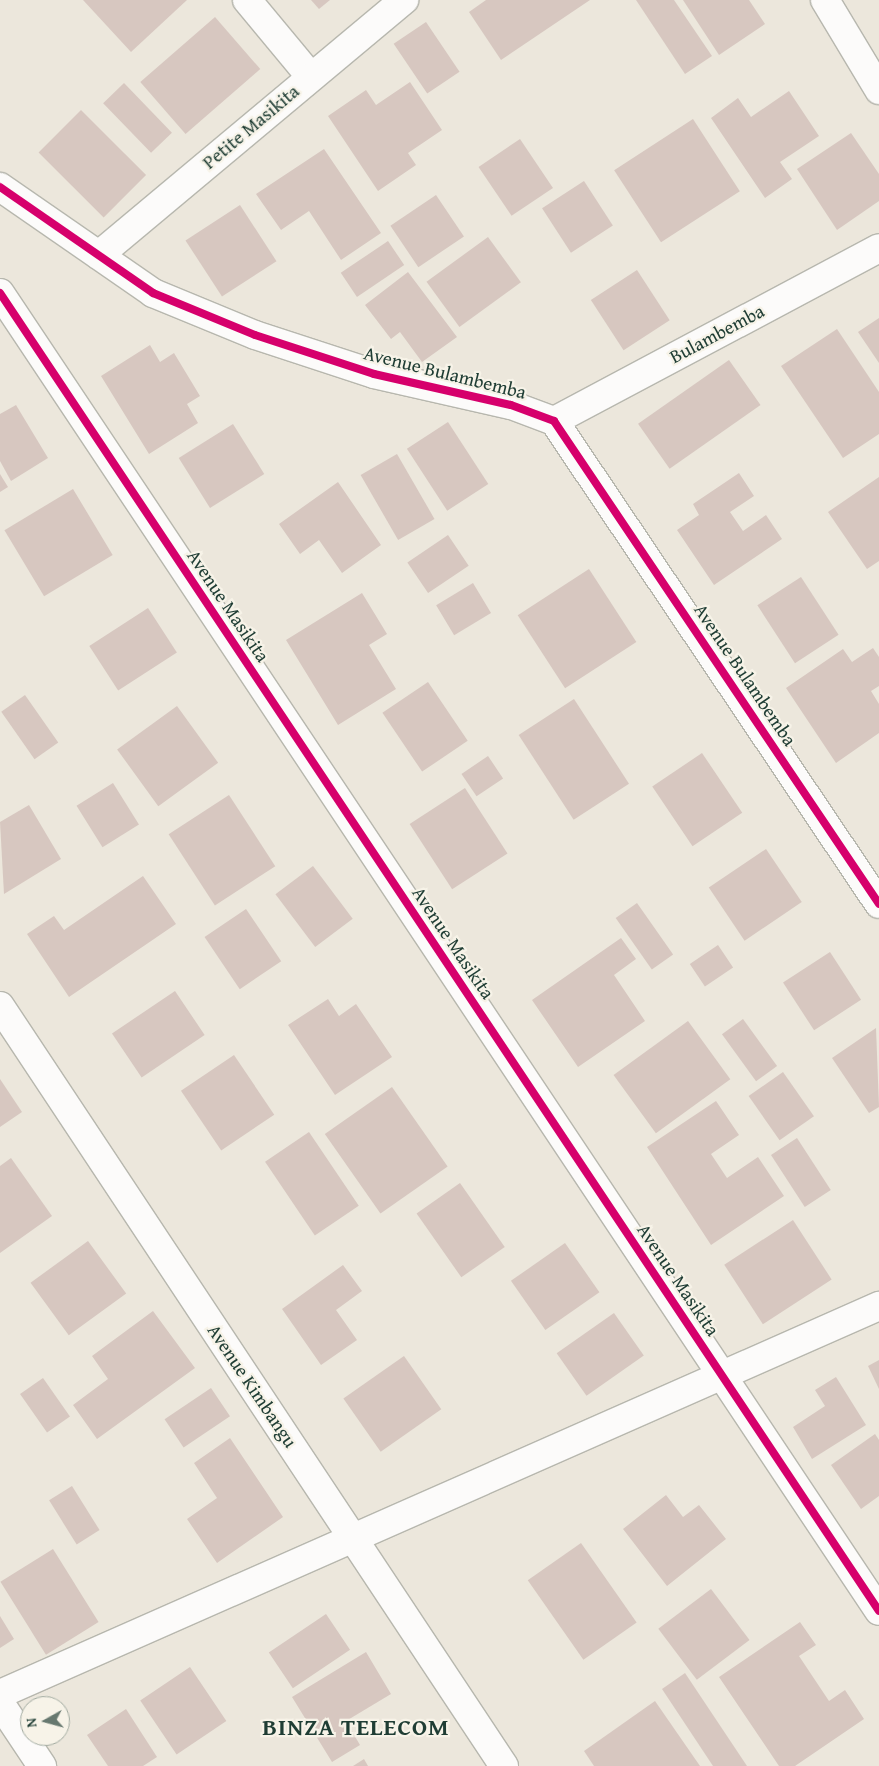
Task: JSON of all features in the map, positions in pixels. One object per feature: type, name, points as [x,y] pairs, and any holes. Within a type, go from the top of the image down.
[{"type":"street","points":[[247,0],[311,77]]},
{"type":"street","name":"Petite Masikita","points":[[99,256],[404,0]]},
{"type":"street","points":[[825,0],[879,90]]},
{"type":"street","name":"Avenue Bulambemba","points":[[0,187],[153,293],[255,335],[374,374],[511,405],[554,420],[879,904]]},
{"type":"street","name":"Bulambemba","points":[[554,420],[879,248]]},
{"type":"street","name":"Avenue Masikita","points":[[3,305],[879,1611]]},
{"type":"street","name":"Avenue Kimbangu","points":[[0,1006],[504,1766]]},
{"type":"street","points":[[0,1694],[879,1306]]},
{"type":"street","points":[[0,1703],[42,1766]]},
{"type":"building","points":[[83,0],[187,0],[131,52]]},
{"type":"building","points":[[311,0],[330,0],[319,9]]},
{"type":"building","points":[[486,0],[590,0],[501,60],[469,12]]},
{"type":"building","points":[[636,0],[674,0],[712,56],[685,74]]},
{"type":"building","points":[[683,0],[749,0],[765,24],[719,55]]},
{"type":"building","points":[[215,17],[260,69],[186,134],[140,82]]},
{"type":"building","points":[[426,22],[460,72],[427,94],[394,44]]},
{"type":"building","points":[[410,82],[442,130],[408,153],[416,165],[378,191],[328,116],[366,90],[376,105]]},
{"type":"building","points":[[124,83],[172,133],[151,153],[103,103]]},
{"type":"building","points":[[789,91],[819,136],[780,162],[792,179],[765,198],[711,118],[738,98],[751,117]]},
{"type":"building","points":[[81,110],[146,175],[104,217],[39,152]]},
{"type":"building","points":[[693,119],[740,191],[661,242],[614,170]]},
{"type":"building","points":[[851,133],[879,174],[879,201],[837,230],[797,169]]},
{"type":"building","points":[[520,139],[553,188],[512,216],[479,167]]},
{"type":"building","points":[[324,149],[381,233],[341,260],[309,211],[281,230],[256,194]]},
{"type":"building","points":[[584,181],[613,225],[571,253],[542,208]]},
{"type":"building","points":[[436,195],[464,236],[418,267],[390,226]]},
{"type":"building","points":[[240,205],[276,261],[222,297],[185,240]]},
{"type":"building","points":[[488,237],[521,282],[459,327],[427,282]]},
{"type":"building","points":[[388,241],[404,265],[357,297],[341,273]]},
{"type":"building","points":[[637,270],[670,320],[624,350],[591,300]]},
{"type":"building","points":[[408,272],[457,337],[422,362],[400,332],[391,339],[365,305]]},
{"type":"building","points":[[879,318],[879,363],[858,332]]},
{"type":"building","points":[[837,329],[879,392],[879,434],[843,458],[781,366]]},
{"type":"building","points":[[150,345],[160,362],[174,353],[200,396],[187,404],[198,423],[149,454],[101,376]]},
{"type":"building","points":[[729,360],[761,405],[670,469],[638,424]]},
{"type":"building","points":[[16,405],[48,458],[11,481],[0,461],[0,414]]},
{"type":"building","points":[[448,422],[488,484],[447,511],[407,449]]},
{"type":"building","points":[[233,424],[264,474],[210,508],[179,458]]},
{"type":"building","points":[[397,454],[434,519],[398,540],[361,475]]},
{"type":"building","points":[[739,473],[754,496],[730,512],[743,531],[766,515],[782,539],[714,585],[677,530],[699,515],[693,504]]},
{"type":"building","points":[[0,474],[8,487],[0,492]]},
{"type":"building","points":[[879,477],[879,561],[867,569],[828,512]]},
{"type":"building","points":[[338,482],[381,545],[342,573],[319,540],[300,554],[279,524]]},
{"type":"building","points":[[73,489],[113,555],[44,596],[4,530]]},
{"type":"building","points":[[448,535],[469,566],[428,593],[407,562]]},
{"type":"building","points":[[589,569],[636,642],[565,688],[518,615]]},
{"type":"building","points":[[801,577],[839,635],[795,663],[757,605]]},
{"type":"building","points":[[473,583],[491,613],[454,635],[436,605]]},
{"type":"building","points":[[362,593],[387,634],[369,645],[396,689],[338,725],[286,640]]},
{"type":"building","points":[[148,608],[177,652],[118,691],[89,646]]},
{"type":"building","points":[[873,648],[879,657],[879,686],[871,691],[879,704],[879,733],[836,763],[786,688],[843,649],[852,662]]},
{"type":"building","points":[[428,682],[468,741],[422,772],[382,713]]},
{"type":"building","points":[[25,695],[58,743],[35,759],[1,712]]},
{"type":"building","points":[[574,699],[629,784],[574,820],[519,735]]},
{"type":"building","points":[[177,706],[218,763],[158,806],[117,749]]},
{"type":"building","points":[[702,753],[742,813],[693,846],[652,787]]},
{"type":"building","points":[[488,756],[503,778],[477,796],[461,774]]},
{"type":"building","points":[[113,783],[139,825],[102,847],[77,806]]},
{"type":"building","points":[[465,788],[507,853],[452,889],[410,824]]},
{"type":"building","points":[[229,795],[275,866],[215,906],[169,834]]},
{"type":"building","points":[[29,805],[61,859],[4,894],[0,822]]},
{"type":"building","points":[[766,849],[802,902],[745,941],[709,888]]},
{"type":"building","points":[[313,866],[353,919],[315,947],[275,894]]},
{"type":"building","points":[[143,876],[176,924],[69,997],[27,934],[54,916],[64,930]]},
{"type":"building","points":[[637,903],[673,955],[652,970],[616,918]]},
{"type":"building","points":[[246,909],[281,961],[240,989],[205,937]]},
{"type":"building","points":[[621,938],[636,959],[614,975],[645,1021],[578,1067],[532,1000]]},
{"type":"building","points":[[718,945],[733,967],[705,986],[690,964]]},
{"type":"building","points":[[830,952],[861,1000],[814,1030],[783,982]]},
{"type":"building","points":[[175,991],[205,1035],[142,1077],[112,1033]]},
{"type":"building","points":[[328,999],[339,1016],[356,1004],[392,1057],[335,1095],[288,1025]]},
{"type":"building","points":[[743,1019],[777,1066],[756,1081],[722,1034]]},
{"type":"building","points":[[688,1021],[730,1079],[656,1133],[614,1075]]},
{"type":"building","points":[[876,1028],[879,1107],[869,1113],[832,1058]]},
{"type":"building","points":[[234,1055],[274,1115],[221,1150],[181,1091]]},
{"type":"building","points":[[783,1072],[814,1116],[780,1140],[749,1096]]},
{"type":"building","points":[[0,1079],[22,1112],[0,1127]]},
{"type":"building","points":[[392,1087],[448,1166],[380,1213],[325,1134]]},
{"type":"building","points":[[716,1101],[739,1135],[711,1154],[727,1178],[758,1157],[784,1196],[711,1245],[647,1147]]},
{"type":"building","points":[[309,1132],[359,1206],[315,1235],[265,1162]]},
{"type":"building","points":[[797,1138],[831,1190],[805,1207],[771,1155]]},
{"type":"building","points":[[11,1158],[52,1216],[0,1253],[0,1166]]},
{"type":"building","points":[[460,1183],[505,1247],[461,1277],[417,1213]]},
{"type":"building","points":[[793,1220],[832,1280],[763,1324],[724,1265]]},
{"type":"building","points":[[88,1241],[126,1294],[69,1335],[31,1283]]},
{"type":"building","points":[[565,1243],[599,1292],[545,1330],[511,1281]]},
{"type":"building","points":[[343,1265],[362,1291],[336,1310],[357,1340],[321,1365],[282,1309]]},
{"type":"building","points":[[153,1311],[195,1368],[97,1439],[73,1405],[108,1379],[92,1356]]},
{"type":"building","points":[[614,1313],[644,1356],[586,1396],[557,1353]]},
{"type":"building","points":[[404,1356],[441,1409],[381,1452],[343,1398]]},
{"type":"building","points":[[879,1360],[879,1389],[868,1366]]},
{"type":"building","points":[[836,1377],[866,1425],[812,1459],[793,1427],[825,1406],[815,1390]]},
{"type":"building","points":[[43,1378],[70,1417],[47,1433],[20,1394]]},
{"type":"building","points":[[211,1388],[230,1416],[184,1448],[165,1419]]},
{"type":"building","points":[[875,1434],[879,1440],[879,1496],[861,1509],[831,1465]]},
{"type":"building","points":[[230,1438],[283,1517],[217,1563],[187,1519],[217,1498],[194,1463]]},
{"type":"building","points":[[72,1486],[100,1530],[77,1544],[49,1500]]},
{"type":"building","points":[[666,1495],[683,1517],[699,1505],[726,1539],[667,1586],[623,1529]]},
{"type":"building","points":[[581,1543],[637,1622],[583,1660],[528,1580]]},
{"type":"building","points":[[53,1549],[99,1622],[46,1655],[0,1582]]},
{"type":"building","points":[[711,1589],[750,1640],[697,1680],[658,1629]]},
{"type":"building","points":[[326,1614],[350,1650],[293,1688],[269,1653]]},
{"type":"building","points":[[0,1616],[14,1639],[0,1648]]},
{"type":"building","points":[[800,1622],[816,1645],[799,1656],[829,1701],[845,1690],[864,1719],[795,1766],[779,1766],[719,1677]]},
{"type":"building","points":[[366,1652],[391,1694],[346,1721],[360,1745],[332,1762],[292,1697]]},
{"type":"building","points":[[190,1667],[226,1721],[177,1754],[140,1701]]},
{"type":"building","points":[[685,1673],[747,1766],[713,1766],[662,1689]]},
{"type":"building","points":[[655,1701],[700,1766],[594,1766],[584,1751]]},
{"type":"building","points":[[126,1709],[157,1757],[143,1766],[108,1766],[87,1735]]},
{"type":"building","points":[[364,1759],[368,1766],[353,1766]]},
{"type":"cycle path","points":[[0,187],[153,293],[255,335],[374,374],[511,405],[554,421],[879,904]]},
{"type":"cycle path","points":[[0,293],[879,1611]]},
{"type":"district","name":"BINZA TELECOM","points":[[356,1727]]}]
